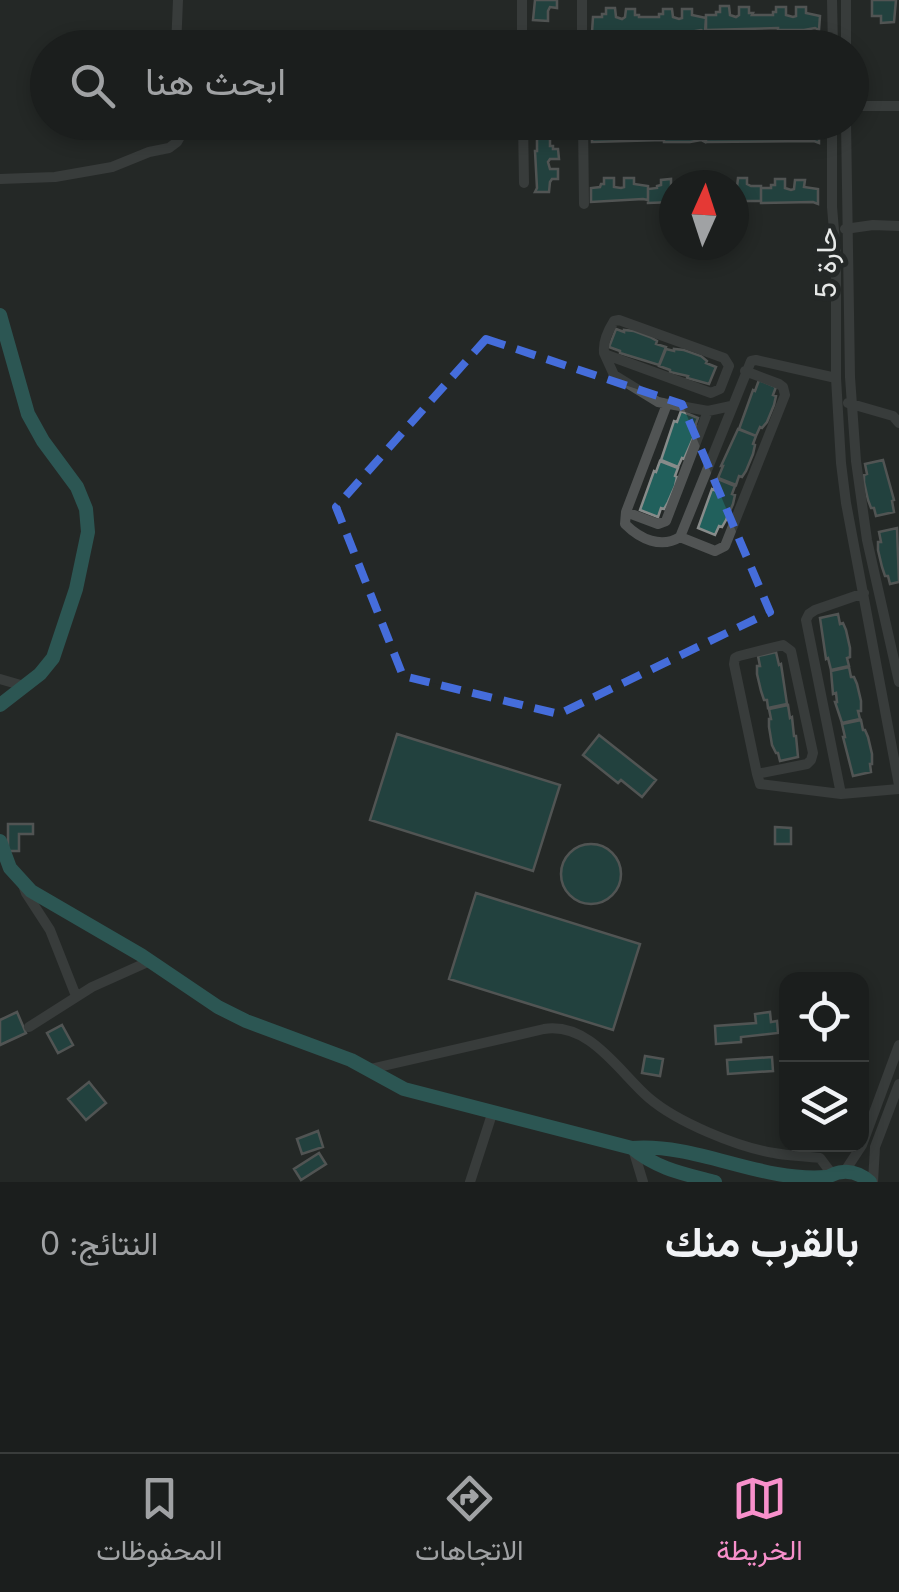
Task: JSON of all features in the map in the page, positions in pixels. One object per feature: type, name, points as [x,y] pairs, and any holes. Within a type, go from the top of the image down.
[{"type":"main road","points":[[0,315],[5,354],[35,428],[77,487],[88,521],[82,559],[57,648],[47,666],[0,704]]},
{"type":"main road","points":[[0,840],[10,868],[23,884],[232,1014],[370,1069],[394,1085],[632,1148],[664,1149],[772,1178],[860,1174],[871,1182]]},
{"type":"main road","points":[[632,1148],[662,1168],[715,1182]]},
{"type":"street","points":[[177,30],[178,0]]},
{"type":"street","points":[[522,0],[522,30]]},
{"type":"street","points":[[582,0],[582,30]]},
{"type":"street","points":[[832,0],[832,30]]},
{"type":"street","points":[[846,0],[846,30]]},
{"type":"street","points":[[869,106],[899,106]]},
{"type":"street","points":[[0,179],[55,177],[112,167],[169,148],[177,140]]},
{"type":"street","points":[[523,140],[524,183]]},
{"type":"street","points":[[583,140],[584,204]]},
{"type":"street","name":"حارة 5","points":[[832,140],[836,378],[846,503],[899,787]]},
{"type":"street","name":"حارة 5","points":[[847,140],[852,404],[860,500],[899,682]]},
{"type":"street","points":[[832,214],[899,226]]},
{"type":"street","points":[[833,229],[873,224]]},
{"type":"street","points":[[604,352],[711,393],[720,389],[728,366],[724,358],[619,320],[614,321],[604,347],[604,352],[614,375],[650,398],[708,410],[731,406]]},
{"type":"street","points":[[667,404],[626,512],[625,524],[649,540],[664,543],[680,538],[751,361],[836,378]]},
{"type":"street","points":[[680,538],[715,551],[724,546],[785,396],[783,387],[745,371]]},
{"type":"street","points":[[837,401],[893,416],[899,423]]},
{"type":"street","points":[[626,512],[658,524],[666,520],[708,410]]},
{"type":"street","points":[[841,794],[806,620],[815,610],[864,593]]},
{"type":"street","points":[[757,774],[807,764],[813,753],[791,650],[783,645],[735,658],[734,664],[757,774],[760,784],[841,794],[899,787]]},
{"type":"street","points":[[0,679],[24,686]]},
{"type":"street","points":[[23,884],[50,930],[76,996]]},
{"type":"street","points":[[29,1027],[76,996],[150,961]]},
{"type":"street","points":[[370,1069],[544,1030],[566,1030],[587,1039],[672,1115],[745,1146],[820,1158],[831,1176],[862,1145],[899,1046]]},
{"type":"street","points":[[871,1182],[877,1141],[899,1084]]},
{"type":"street","points":[[470,1182],[493,1110]]},
{"type":"street","points":[[632,1148],[643,1182]]},
{"type":"highlighted area","points":[[486,339],[682,404],[770,612],[559,714],[403,676],[336,507]]},
{"type":"building","points":[[535,0],[557,0],[557,8],[550,7],[548,11],[548,21],[533,20]]},
{"type":"building","points":[[872,0],[896,0],[894,22],[881,23],[881,16],[872,16]]},
{"type":"building","points":[[720,6],[729,6],[730,15],[736,17],[739,7],[749,7],[752,15],[773,15],[776,7],[786,7],[786,15],[793,17],[796,7],[806,7],[806,13],[820,16],[819,30],[706,30],[706,15],[716,15]]},
{"type":"building","points":[[606,8],[615,8],[616,17],[622,19],[626,9],[635,9],[639,17],[659,17],[663,9],[672,9],[673,17],[679,19],[682,9],[692,9],[692,15],[706,18],[705,30],[592,30],[593,17],[606,14]]},
{"type":"building","points":[[537,140],[550,140],[550,146],[558,149],[559,159],[548,162],[550,169],[558,169],[558,179],[552,179],[549,192],[535,192]]},
{"type":"building","points":[[592,140],[664,140],[592,142]]},
{"type":"building","points":[[664,140],[701,140],[690,142]]},
{"type":"building","points":[[706,140],[819,140],[819,143]]},
{"type":"building","points":[[604,178],[614,178],[614,187],[621,188],[624,178],[634,178],[634,184],[648,186],[648,200],[591,202],[591,188],[604,184]]},
{"type":"building","points":[[775,179],[785,179],[785,188],[791,190],[795,180],[805,180],[804,187],[818,189],[818,204],[761,203],[761,188],[771,188]]},
{"type":"building","points":[[749,185],[761,186],[761,201],[749,201]]},
{"type":"building","points":[[657,186],[659,203],[648,203],[648,189]]},
{"type":"building","points":[[616,329],[634,331],[666,347],[659,365],[609,347]]},
{"type":"building","points":[[666,349],[701,356],[716,367],[709,384],[659,366]]},
{"type":"building","points":[[759,380],[776,387],[776,396],[767,422],[756,436],[739,429]]},
{"type":"building","points":[[681,411],[698,418],[698,427],[678,467],[661,460]]},
{"type":"building","points":[[738,429],[756,436],[753,454],[736,485],[718,478]]},
{"type":"building","points":[[883,460],[894,512],[876,516],[864,482],[865,464]]},
{"type":"building","points":[[660,461],[678,468],[675,486],[658,517],[640,510]]},
{"type":"building","points":[[718,479],[735,486],[735,495],[726,520],[715,535],[698,528]]},
{"type":"building","points":[[897,528],[899,582],[890,584],[878,550],[879,532]]},
{"type":"building","points":[[838,614],[850,648],[849,666],[831,670],[820,618]]},
{"type":"building","points":[[776,652],[787,704],[768,708],[757,674],[758,656]]},
{"type":"building","points":[[849,667],[861,701],[860,719],[842,723],[831,671]]},
{"type":"building","points":[[788,705],[798,757],[780,761],[772,745],[769,709]]},
{"type":"building","points":[[861,720],[872,754],[871,772],[853,776],[842,724]]},
{"type":"building","points":[[397,734],[560,785],[533,871],[370,820]]},
{"type":"building","points":[[599,735],[656,780],[642,797],[583,755]]},
{"type":"building","points":[[8,824],[33,824],[33,834],[19,834],[19,851],[8,851]]},
{"type":"building","points":[[775,827],[791,828],[791,844],[775,844]]},
{"type":"building","points":[[591,844],[612,853],[621,874],[612,895],[591,904],[570,895],[561,874],[570,853]]},
{"type":"building","points":[[476,893],[640,944],[613,1030],[449,979]]},
{"type":"building","points":[[17,1012],[26,1033],[0,1045],[0,1020]]},
{"type":"building","points":[[770,1012],[771,1022],[777,1021],[778,1033],[716,1044],[715,1026],[756,1023],[755,1014]]},
{"type":"building","points":[[62,1025],[73,1045],[58,1053],[47,1033]]},
{"type":"building","points":[[645,1056],[663,1059],[660,1076],[642,1073]]},
{"type":"building","points":[[772,1057],[773,1071],[728,1074],[727,1060]]},
{"type":"building","points":[[89,1082],[106,1103],[86,1120],[68,1099]]},
{"type":"building","points":[[318,1131],[323,1147],[302,1154],[297,1139]]},
{"type":"building","points":[[319,1153],[326,1164],[301,1180],[294,1169]]}]
